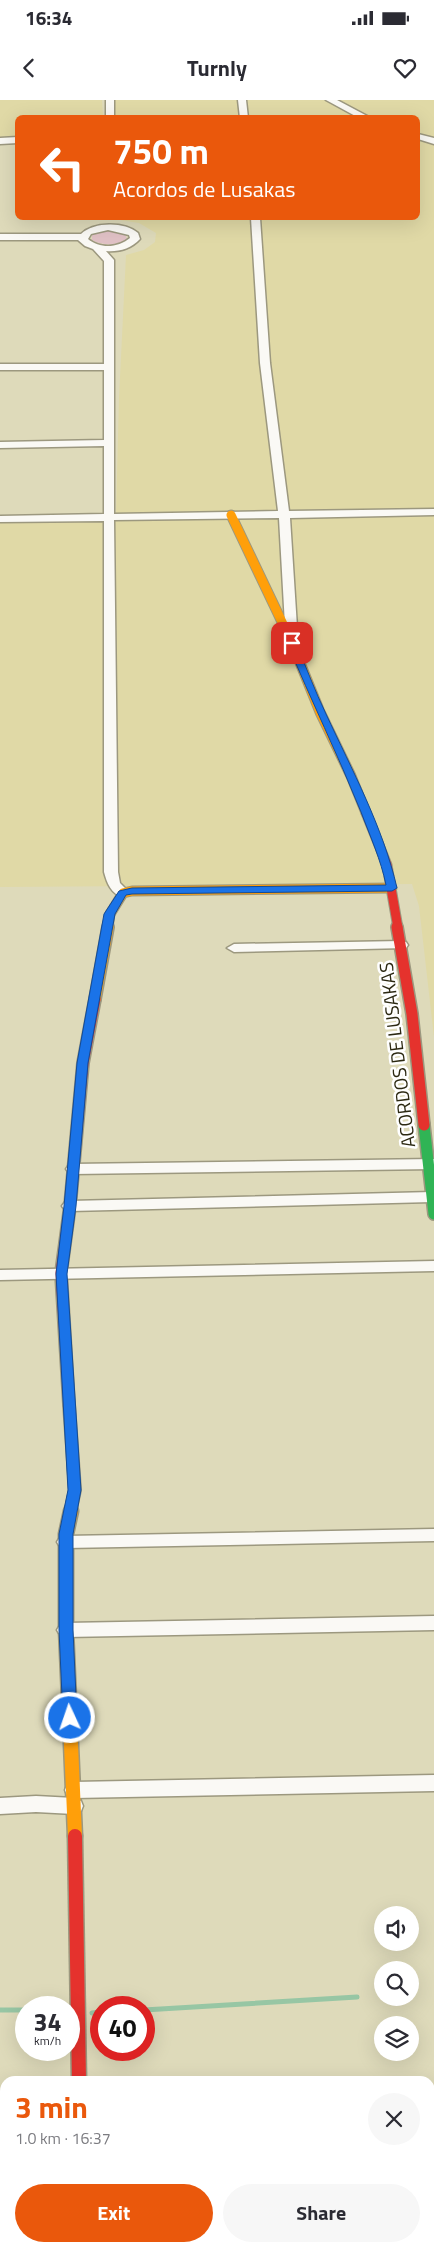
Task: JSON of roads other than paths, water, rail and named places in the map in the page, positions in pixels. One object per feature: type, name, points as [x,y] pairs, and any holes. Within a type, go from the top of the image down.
[{"type":"street","points":[[110,100],[110,115]]},
{"type":"street","points":[[242,100],[244,115]]},
{"type":"street","points":[[330,100],[361,115]]},
{"type":"street","points":[[420,138],[434,141]]},
{"type":"street","points":[[0,141],[15,140]]},
{"type":"street","points":[[0,237],[83,237],[103,220]]},
{"type":"street","points":[[113,220],[123,228]]},
{"type":"street","points":[[255,220],[265,363],[284,514],[292,643]]},
{"type":"street","points":[[94,229],[108,227],[123,228],[129,230],[135,236],[133,242],[123,246],[96,247]]},
{"type":"street","points":[[83,237],[86,243],[96,247],[109,260]]},
{"type":"street","points":[[123,246],[109,260],[109,716],[111,872],[114,884],[123,893],[392,888]]},
{"type":"street","points":[[0,367],[108,366]]},
{"type":"street","points":[[0,445],[108,443]]},
{"type":"street","points":[[0,519],[434,512]]},
{"type":"street","name":"ACORDOS DE LUSAKAS","points":[[231,515],[292,643],[320,712],[351,776],[387,866],[412,1014],[431,1163],[434,1214]]},
{"type":"street","points":[[79,2076],[74,1798],[66,1630],[66,1542],[75,1490],[62,1274],[70,1206],[82,1063],[96,980],[110,914],[123,893]]},
{"type":"street","points":[[234,948],[401,945]]},
{"type":"street","points":[[73,1169],[431,1163]]},
{"type":"street","points":[[70,1206],[432,1197]]},
{"type":"street","points":[[0,1275],[434,1266]]},
{"type":"street","points":[[66,1542],[434,1535]]},
{"type":"street","points":[[66,1630],[434,1622]]},
{"type":"street","points":[[0,1806],[36,1804],[74,1798],[434,1783]]},
{"type":"waterway","points":[[155,2009],[357,1997]]},
{"type":"waterway","points":[[0,2010],[15,2010]]}]
